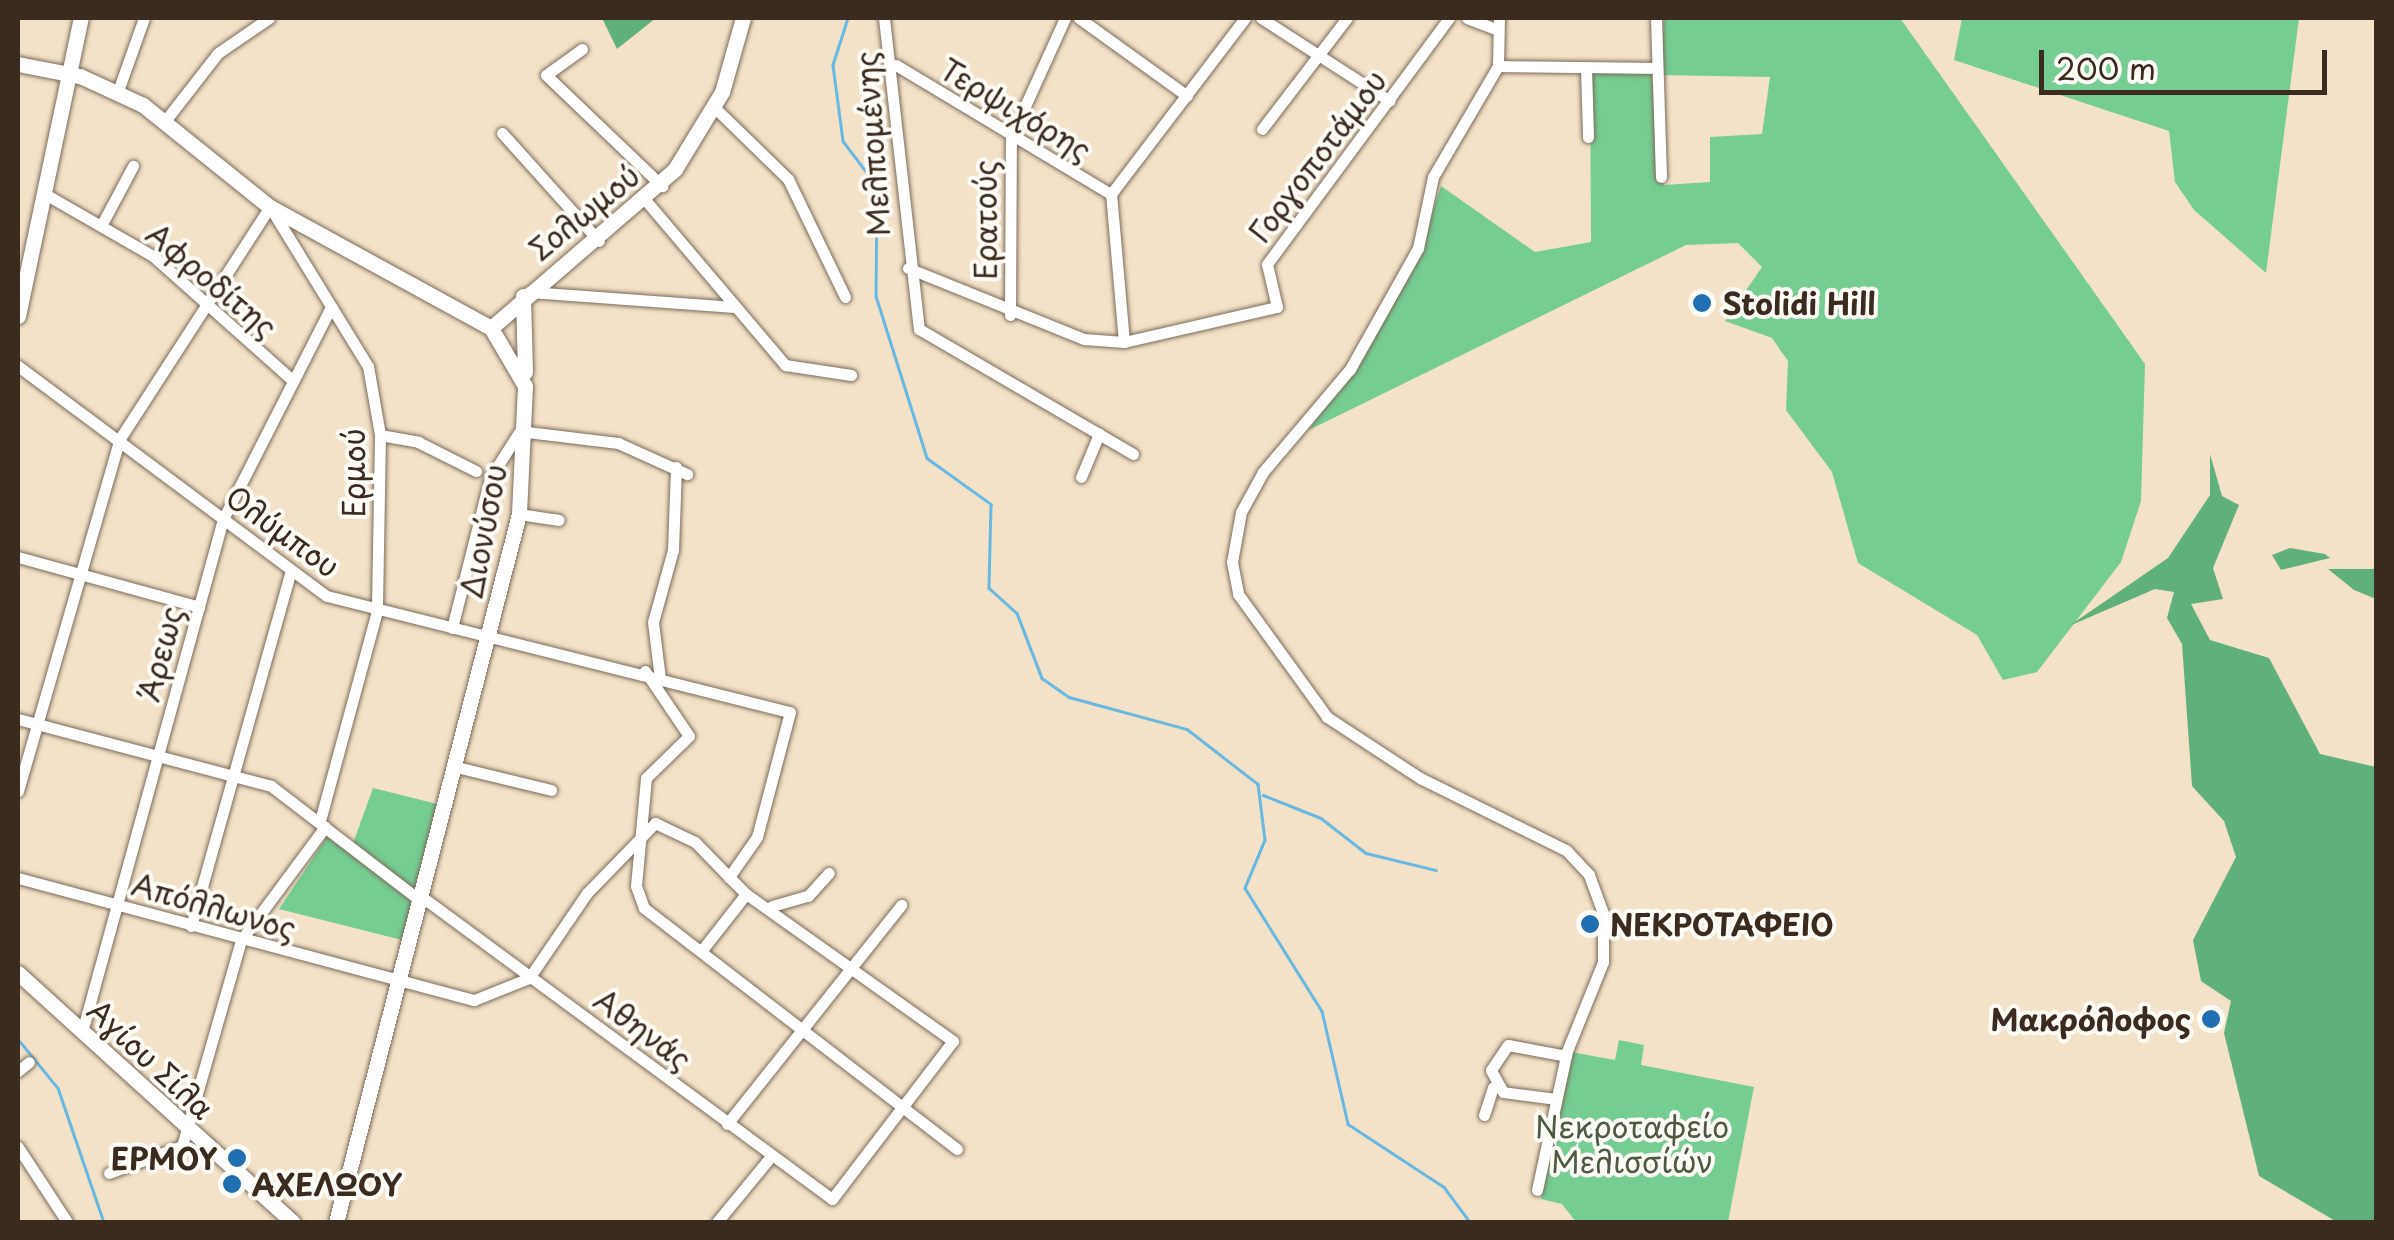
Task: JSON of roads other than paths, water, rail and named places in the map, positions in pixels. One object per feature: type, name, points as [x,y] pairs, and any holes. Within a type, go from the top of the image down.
[{"type":"street","points":[[18,316],[82,18]]},
{"type":"street","points":[[118,91],[144,18]]},
{"type":"street","points":[[165,121],[218,53],[270,18]]},
{"type":"street","name":"Σολωμού","points":[[492,328],[526,294],[599,241],[662,186],[715,108],[743,18]]},
{"type":"street","name":"Μελπομένης","points":[[884,18],[896,65],[894,169],[912,316],[930,340],[1133,454]]},
{"type":"street","name":"Ερατούς","points":[[1010,315],[1010,137],[1065,18]]},
{"type":"street","points":[[1079,18],[1187,96]]},
{"type":"street","points":[[1124,342],[1111,194],[1244,18]]},
{"type":"street","points":[[1260,18],[1314,57],[1390,101]]},
{"type":"street","points":[[1262,129],[1347,18]]},
{"type":"street","name":"Γοργοποτάμου","points":[[908,268],[1010,315],[1124,342],[1276,308],[1267,264],[1448,18]]},
{"type":"street","points":[[1467,18],[1499,24],[1498,66],[1433,178],[1404,276],[1350,369],[1263,472],[1241,512],[1232,562],[1238,594],[1327,717],[1420,778],[1579,859],[1598,893],[1605,949],[1566,1056],[1537,1190]]},
{"type":"street","points":[[1656,18],[1661,177]]},
{"type":"street","points":[[582,50],[546,75],[662,186]]},
{"type":"street","points":[[18,64],[69,73],[118,91],[165,121],[270,208],[492,328],[526,386]]},
{"type":"street","name":"Τερψιχόρης","points":[[896,65],[1010,137],[1111,194]]},
{"type":"street","points":[[1498,66],[1656,68]]},
{"type":"street","points":[[1586,68],[1588,137]]},
{"type":"street","points":[[715,108],[788,179],[845,297]]},
{"type":"street","points":[[502,133],[599,241]]},
{"type":"street","points":[[102,224],[133,166]]},
{"type":"street","name":"Αφροδίτης","points":[[44,194],[102,224],[292,380]]},
{"type":"street","points":[[647,202],[784,365],[852,375]]},
{"type":"street","points":[[18,791],[119,440],[202,304],[270,208]]},
{"type":"street","name":"Ερμού","points":[[270,208],[368,366],[380,435],[377,611],[322,824]]},
{"type":"street","points":[[526,294],[735,307]]},
{"type":"street","name":"Διονύσου","points":[[336,1222],[519,514],[526,427],[526,294]]},
{"type":"street","name":"Άρεως","points":[[82,1032],[223,519],[331,307]]},
{"type":"street","name":"Ολύμπου","points":[[18,366],[327,596],[377,611],[659,674],[790,712],[758,837],[729,878]]},
{"type":"street","points":[[452,628],[490,478],[526,427],[618,443],[682,470],[673,550],[653,622],[659,674],[668,702]]},
{"type":"street","points":[[1081,477],[1100,434]]},
{"type":"street","points":[[380,435],[418,442],[476,471]]},
{"type":"street","points":[[519,514],[559,520]]},
{"type":"street","points":[[18,557],[199,607]]},
{"type":"street","points":[[191,926],[291,571]]},
{"type":"street","points":[[645,671],[689,736],[648,772],[647,828],[637,897],[958,1149]]},
{"type":"street","name":"Αθηνάς","points":[[18,719],[279,790],[727,1124],[768,1160],[826,1198],[836,1195],[904,1106]]},
{"type":"street","points":[[452,766],[551,790]]},
{"type":"street","points":[[529,978],[647,828],[666,822],[746,894],[772,906],[954,1041],[904,1106]]},
{"type":"street","points":[[108,1173],[176,1150],[188,1132],[240,940],[322,824]]},
{"type":"street","points":[[772,906],[808,896],[829,874]]},
{"type":"street","name":"Απόλλωνος","points":[[18,878],[396,984],[474,1000],[529,978]]},
{"type":"street","points":[[702,950],[746,894]]},
{"type":"street","points":[[727,1124],[902,904]]},
{"type":"street","name":"Αγίου Σίλα","points":[[18,973],[188,1132],[293,1222]]},
{"type":"street","points":[[1484,1115],[1500,1048],[1566,1056]]},
{"type":"street","points":[[18,1071],[29,1062]]},
{"type":"street","points":[[1494,1086],[1556,1099]]},
{"type":"street","points":[[18,1147],[67,1222]]},
{"type":"street","points":[[716,1222],[768,1160]]},
{"type":"waterway","points":[[848,18],[833,65],[843,141],[877,186],[876,296],[927,458],[991,504],[989,588],[1017,613],[1042,678],[1069,697],[1187,729],[1258,784],[1265,840],[1245,888],[1322,1011],[1348,1124],[1444,1187],[1470,1222]]},
{"type":"waterway","points":[[1263,795],[1321,818],[1366,853],[1436,870]]},
{"type":"waterway","points":[[18,1039],[58,1088],[104,1222]]},
{"type":"place","name":"Stolidi Hill","points":[[1702,303]]},
{"type":"place","name":"ΝΕΚΡΟΤΑΦΕΙΟ","points":[[1590,924]]},
{"type":"place","name":"Μακρόλοφος","points":[[2211,1019]]},
{"type":"place","name":"ΕΡΜΟΥ","points":[[237,1158]]},
{"type":"place","name":"ΑΧΕΛΩΟΥ","points":[[232,1184]]},
{"type":"park label","name":"Νεκροταφείο Μελισσίών","points":[[1632,1143]]}]
